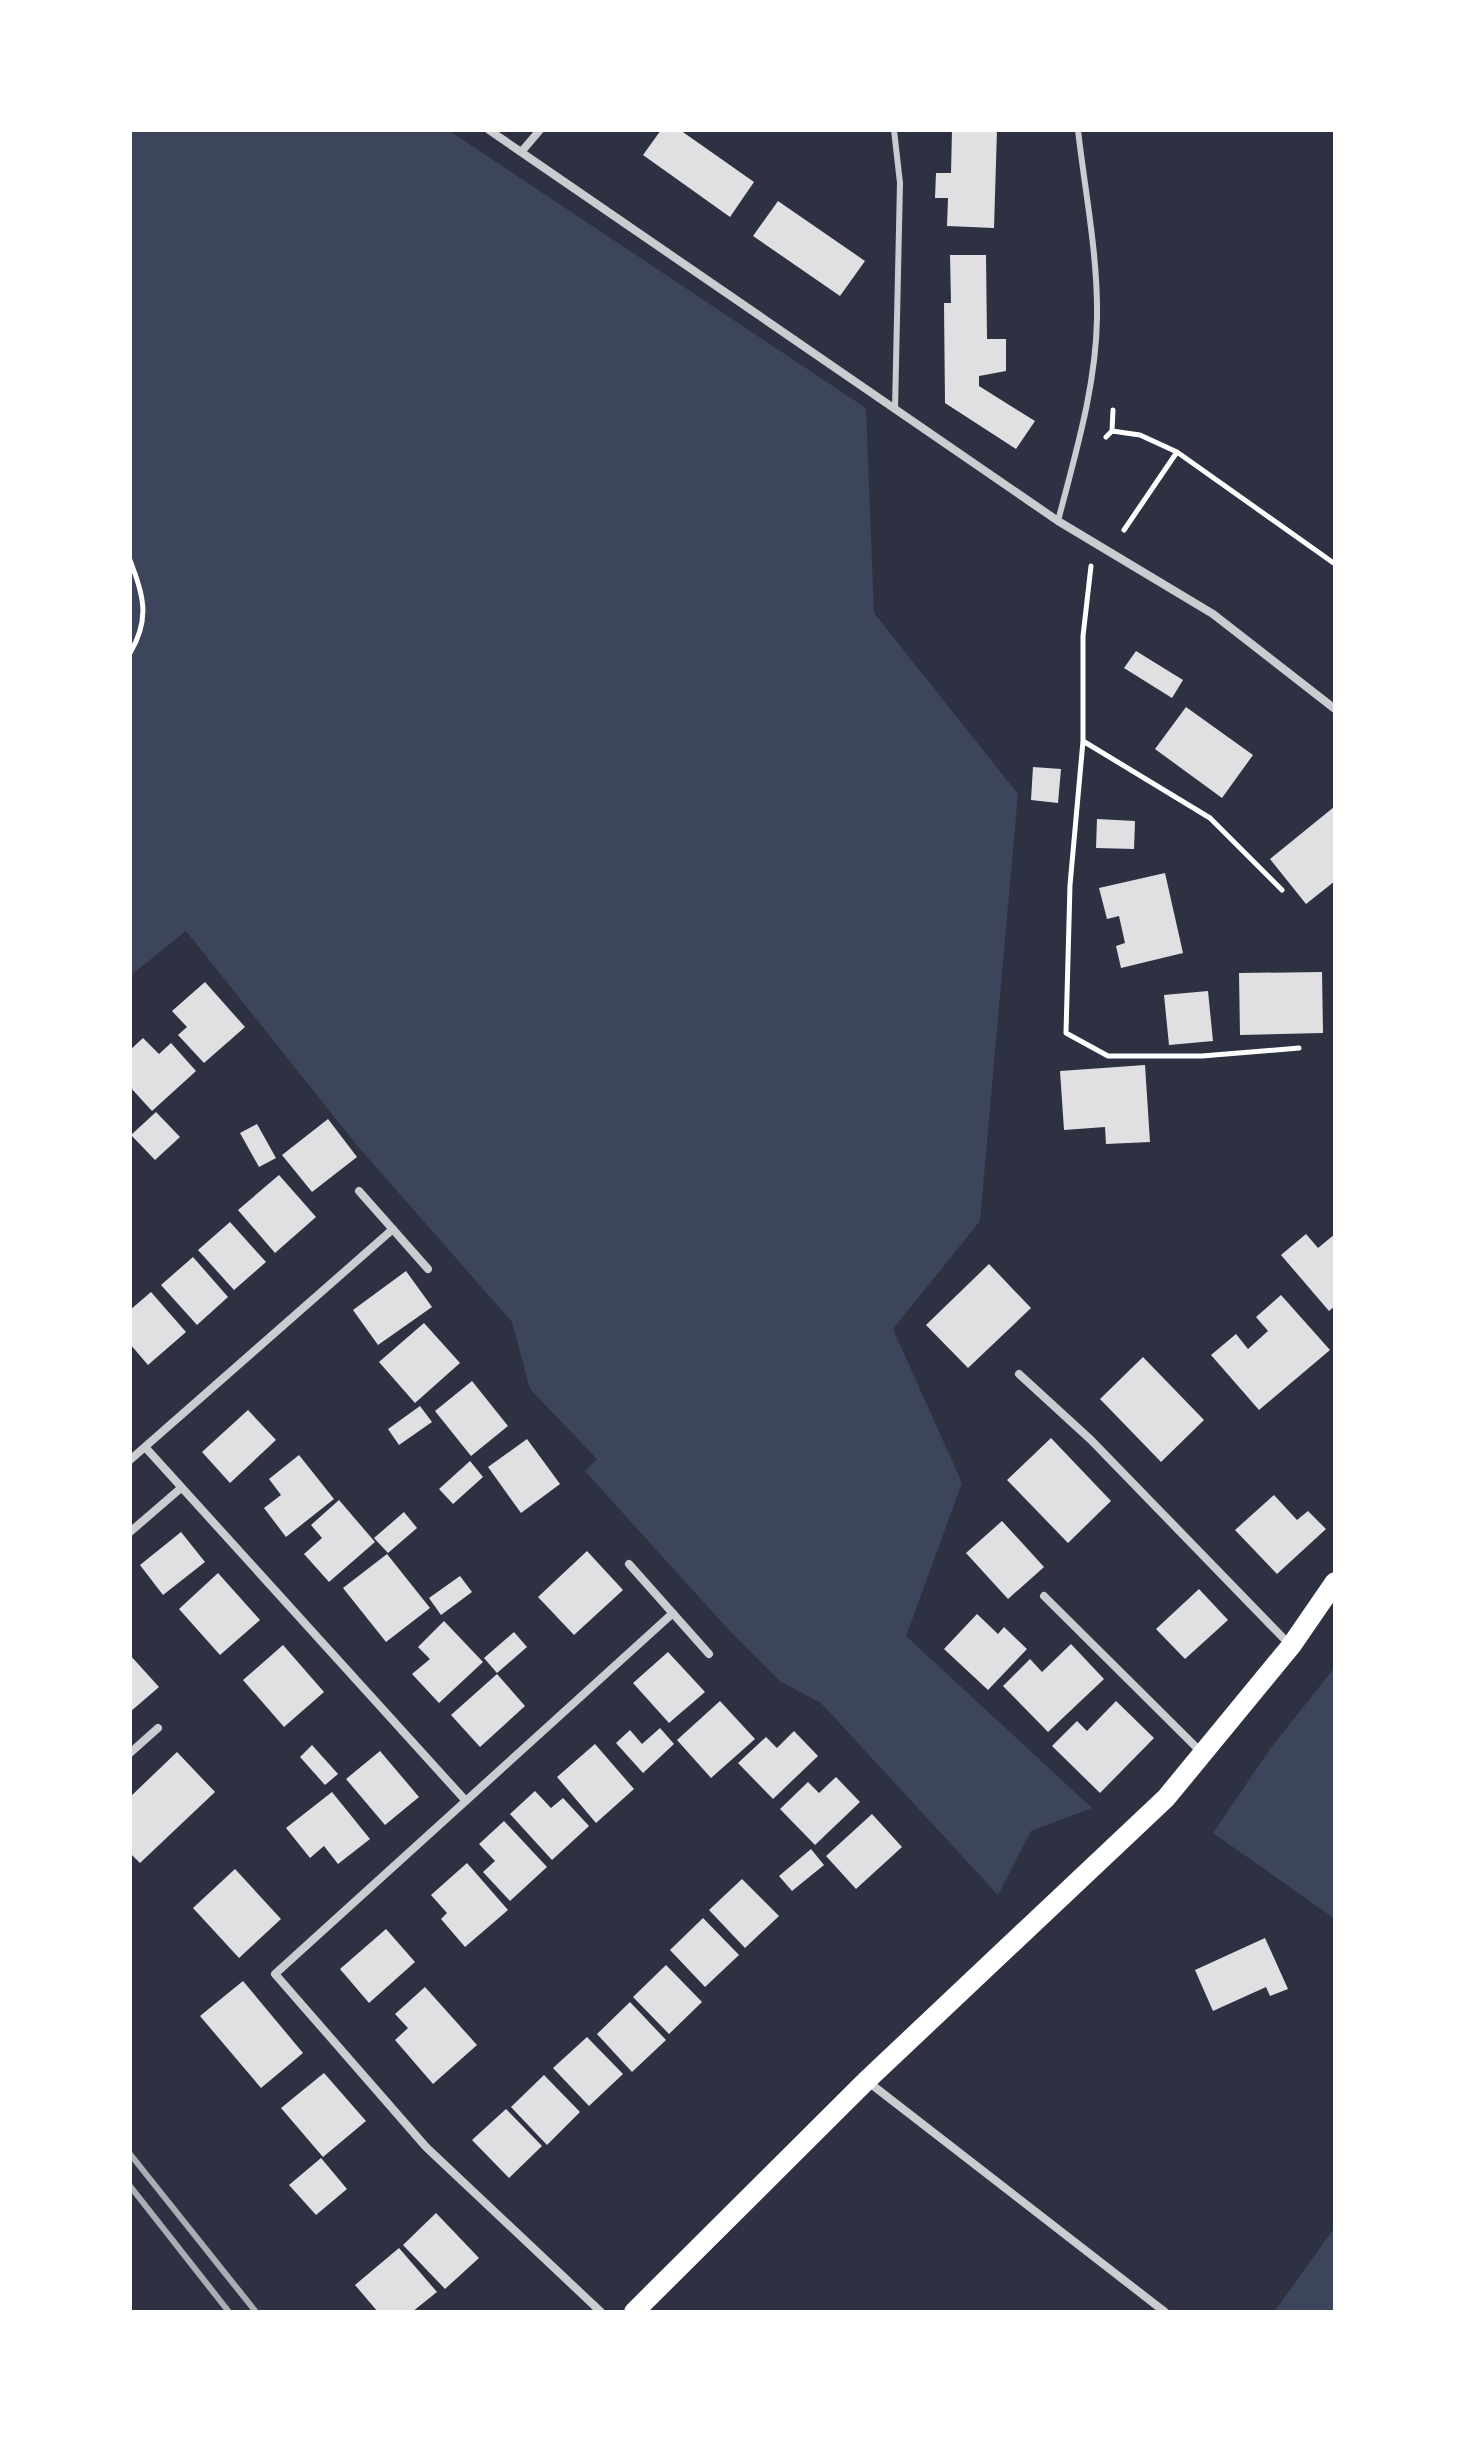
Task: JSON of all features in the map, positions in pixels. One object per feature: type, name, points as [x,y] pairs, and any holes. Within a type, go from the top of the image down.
[{"type":"main road","points":[[634,2312],[866,2081],[1160,1804],[1204,1755],[1327,1602],[1335,1582]]},
{"type":"street","points":[[489,130],[1058,521],[1213,614],[1335,709]]},
{"type":"street","points":[[522,151],[540,130]]},
{"type":"street","points":[[359,1191],[428,1269]]},
{"type":"street","points":[[130,1460],[393,1229]]},
{"type":"street","points":[[1019,1374],[1091,1440],[1291,1646]]},
{"type":"street","points":[[145,1447],[466,1801]]},
{"type":"street","points":[[130,1532],[181,1488]]},
{"type":"street","points":[[629,1564],[709,1654]]},
{"type":"street","points":[[1044,1596],[1204,1755]]},
{"type":"street","points":[[601,2312],[426,2147],[275,1974],[673,1613]]},
{"type":"street","points":[[130,1753],[158,1728]]},
{"type":"street","points":[[866,2081],[1165,2312]]},
{"type":"lane","points":[[894,130],[900,183],[895,409]]},
{"type":"lane","points":[[1058,521],[1088,402],[1097,320],[1096,272],[1078,130]]},
{"type":"path","points":[[1112,431],[1140,435],[1177,452],[1335,564]]},
{"type":"path","points":[[1124,530],[1177,452]]},
{"type":"path","points":[[1096,542],[1083,636],[1083,741],[1070,885],[1066,1033],[1108,1056],[1202,1056],[1299,1048]]},
{"type":"path","points":[[130,560],[145,601],[138,640],[130,653]]},
{"type":"path","points":[[1083,741],[1210,818],[1282,890]]},
{"type":"shaded area","points":[[130,130],[448,130],[866,408],[874,613],[1018,794],[980,1221],[893,1329],[962,1483],[906,1636],[1092,1808],[1031,1831],[998,1895],[821,1703],[781,1682],[726,1627],[585,1471],[597,1459],[530,1389],[512,1322],[355,1143],[186,931],[130,976]]},
{"type":"shaded area","points":[[1335,1667],[1335,1919],[1213,1833],[1270,1749]]},
{"type":"shaded area","points":[[1335,2227],[1335,2312],[1274,2312]]},
{"type":"building","points":[[661,130],[680,130],[754,182],[730,217],[643,155]]},
{"type":"building","points":[[952,130],[997,130],[994,228],[947,226],[948,198],[935,198],[936,173],[951,173]]},
{"type":"building","points":[[778,201],[865,261],[840,296],[753,236]]},
{"type":"building","points":[[950,255],[986,255],[987,339],[1006,339],[1006,371],[979,376],[979,386],[1035,421],[1016,449],[945,403],[944,303],[951,303]]},
{"type":"building","points":[[1136,651],[1183,680],[1172,698],[1124,668]]},
{"type":"building","points":[[1186,707],[1253,755],[1222,798],[1155,749]]},
{"type":"building","points":[[1033,767],[1061,769],[1058,803],[1031,800]]},
{"type":"building","points":[[1334,807],[1335,881],[1306,904],[1270,859]]},
{"type":"building","points":[[1097,819],[1135,821],[1134,849],[1096,848]]},
{"type":"building","points":[[1165,873],[1183,953],[1121,968],[1116,946],[1125,943],[1119,916],[1107,919],[1099,888]]},
{"type":"building","points":[[1322,972],[1323,1033],[1240,1035],[1239,973]]},
{"type":"building","points":[[205,982],[245,1027],[204,1063],[178,1035],[187,1027],[172,1011]]},
{"type":"building","points":[[1208,991],[1213,1041],[1169,1045],[1164,995]]},
{"type":"building","points":[[143,1038],[159,1054],[171,1043],[196,1071],[152,1111],[130,1087],[130,1050]]},
{"type":"building","points":[[1145,1065],[1150,1142],[1106,1144],[1105,1127],[1064,1130],[1060,1071]]},
{"type":"building","points":[[156,1112],[180,1137],[155,1160],[131,1135]]},
{"type":"building","points":[[328,1119],[357,1157],[312,1192],[282,1155]]},
{"type":"building","points":[[257,1124],[276,1158],[259,1167],[240,1133]]},
{"type":"building","points":[[279,1175],[316,1217],[275,1253],[238,1210]]},
{"type":"building","points":[[230,1222],[266,1262],[234,1290],[198,1250]]},
{"type":"building","points":[[1306,1234],[1318,1248],[1335,1234],[1335,1306],[1329,1311],[1281,1255]]},
{"type":"building","points":[[193,1257],[228,1297],[197,1325],[161,1285]]},
{"type":"building","points":[[989,1264],[1031,1308],[968,1368],[926,1325]]},
{"type":"building","points":[[406,1271],[432,1307],[378,1345],[353,1310]]},
{"type":"building","points":[[151,1292],[186,1332],[148,1365],[130,1344],[130,1310]]},
{"type":"building","points":[[1281,1295],[1330,1350],[1259,1410],[1211,1355],[1236,1334],[1248,1349],[1268,1331],[1256,1317]]},
{"type":"building","points":[[424,1323],[460,1363],[415,1403],[379,1362]]},
{"type":"building","points":[[1143,1357],[1204,1420],[1161,1462],[1100,1399]]},
{"type":"building","points":[[472,1381],[508,1426],[471,1456],[435,1411]]},
{"type":"building","points":[[420,1406],[432,1422],[399,1445],[388,1429]]},
{"type":"building","points":[[248,1410],[276,1440],[230,1483],[202,1452]]},
{"type":"building","points":[[1051,1438],[1111,1501],[1068,1543],[1007,1480]]},
{"type":"building","points":[[527,1439],[560,1484],[521,1513],[488,1467]]},
{"type":"building","points":[[299,1455],[334,1499],[286,1537],[264,1508],[281,1495],[269,1479]]},
{"type":"building","points":[[470,1461],[483,1477],[453,1504],[439,1489]]},
{"type":"building","points":[[1274,1495],[1297,1520],[1308,1511],[1326,1529],[1277,1574],[1235,1530]]},
{"type":"building","points":[[339,1500],[375,1542],[329,1582],[304,1554],[322,1538],[311,1525]]},
{"type":"building","points":[[404,1512],[417,1528],[388,1553],[374,1538]]},
{"type":"building","points":[[1002,1521],[1044,1567],[1008,1599],[966,1553]]},
{"type":"building","points":[[181,1532],[205,1562],[163,1595],[140,1565]]},
{"type":"building","points":[[587,1551],[623,1590],[574,1635],[538,1597]]},
{"type":"building","points":[[387,1554],[430,1608],[386,1642],[343,1588]]},
{"type":"building","points":[[218,1573],[260,1620],[220,1655],[179,1609]]},
{"type":"building","points":[[460,1576],[472,1592],[441,1615],[429,1598]]},
{"type":"building","points":[[1199,1589],[1228,1620],[1185,1659],[1156,1629]]},
{"type":"building","points":[[977,1614],[998,1634],[1004,1627],[1027,1649],[988,1690],[944,1649]]},
{"type":"building","points":[[444,1621],[483,1662],[439,1703],[412,1674],[430,1659],[418,1647]]},
{"type":"building","points":[[514,1632],[527,1647],[497,1673],[484,1658]]},
{"type":"building","points":[[1071,1644],[1104,1679],[1048,1732],[1003,1686],[1030,1659],[1042,1672]]},
{"type":"building","points":[[283,1645],[324,1692],[284,1727],[243,1680]]},
{"type":"building","points":[[668,1652],[705,1692],[669,1723],[633,1683]]},
{"type":"building","points":[[130,1655],[159,1687],[130,1712]]},
{"type":"building","points":[[497,1674],[525,1706],[480,1747],[451,1715]]},
{"type":"building","points":[[720,1701],[755,1739],[711,1778],[677,1740]]},
{"type":"building","points":[[1116,1701],[1154,1738],[1100,1793],[1052,1746],[1077,1721],[1087,1731]]},
{"type":"building","points":[[660,1728],[674,1744],[643,1773],[616,1743],[630,1730],[642,1744]]},
{"type":"building","points":[[794,1731],[818,1756],[773,1799],[738,1763],[766,1737],[777,1748]]},
{"type":"building","points":[[595,1744],[634,1789],[596,1823],[557,1777]]},
{"type":"building","points":[[312,1745],[338,1774],[325,1785],[300,1757]]},
{"type":"building","points":[[380,1751],[419,1797],[385,1825],[346,1779]]},
{"type":"building","points":[[177,1752],[215,1792],[140,1863],[130,1853],[130,1797]]},
{"type":"building","points":[[836,1777],[860,1802],[815,1845],[780,1809],[808,1782],[819,1793]]},
{"type":"building","points":[[535,1791],[551,1808],[563,1798],[589,1826],[552,1860],[510,1814]]},
{"type":"building","points":[[332,1792],[370,1839],[338,1864],[324,1846],[310,1858],[286,1828]]},
{"type":"building","points":[[872,1814],[902,1847],[856,1889],[826,1856]]},
{"type":"building","points":[[504,1821],[547,1867],[510,1901],[483,1872],[495,1861],[479,1844]]},
{"type":"building","points":[[811,1849],[824,1865],[792,1891],[779,1876]]},
{"type":"building","points":[[467,1863],[508,1910],[465,1947],[441,1919],[447,1913],[431,1895]]},
{"type":"building","points":[[235,1869],[281,1919],[239,1958],[193,1908]]},
{"type":"building","points":[[742,1879],[779,1916],[745,1948],[709,1910]]},
{"type":"building","points":[[703,1918],[739,1955],[705,1987],[670,1950]]},
{"type":"building","points":[[386,1929],[415,1962],[369,2003],[340,1969]]},
{"type":"building","points":[[1265,1938],[1288,1989],[1270,1996],[1266,1987],[1213,2011],[1195,1970]]},
{"type":"building","points":[[666,1965],[702,2002],[669,2034],[633,1997]]},
{"type":"building","points":[[243,1981],[303,2053],[261,2088],[200,2016]]},
{"type":"building","points":[[425,1987],[477,2045],[433,2084],[395,2040],[408,2028],[395,2014]]},
{"type":"building","points":[[630,2002],[666,2040],[632,2072],[597,2034]]},
{"type":"building","points":[[587,2037],[623,2074],[589,2106],[553,2068]]},
{"type":"building","points":[[324,2073],[366,2121],[323,2157],[281,2108]]},
{"type":"building","points":[[544,2075],[580,2112],[547,2145],[511,2107]]},
{"type":"building","points":[[506,2109],[542,2146],[509,2178],[472,2140]]},
{"type":"building","points":[[321,2158],[347,2189],[316,2215],[289,2185]]},
{"type":"building","points":[[436,2213],[479,2258],[445,2289],[403,2245]]},
{"type":"building","points":[[399,2248],[437,2292],[412,2312],[378,2312],[355,2285]]},
{"type":"railway","points":[[130,2154],[256,2312]]},
{"type":"railway","points":[[130,2186],[229,2312]]}]
